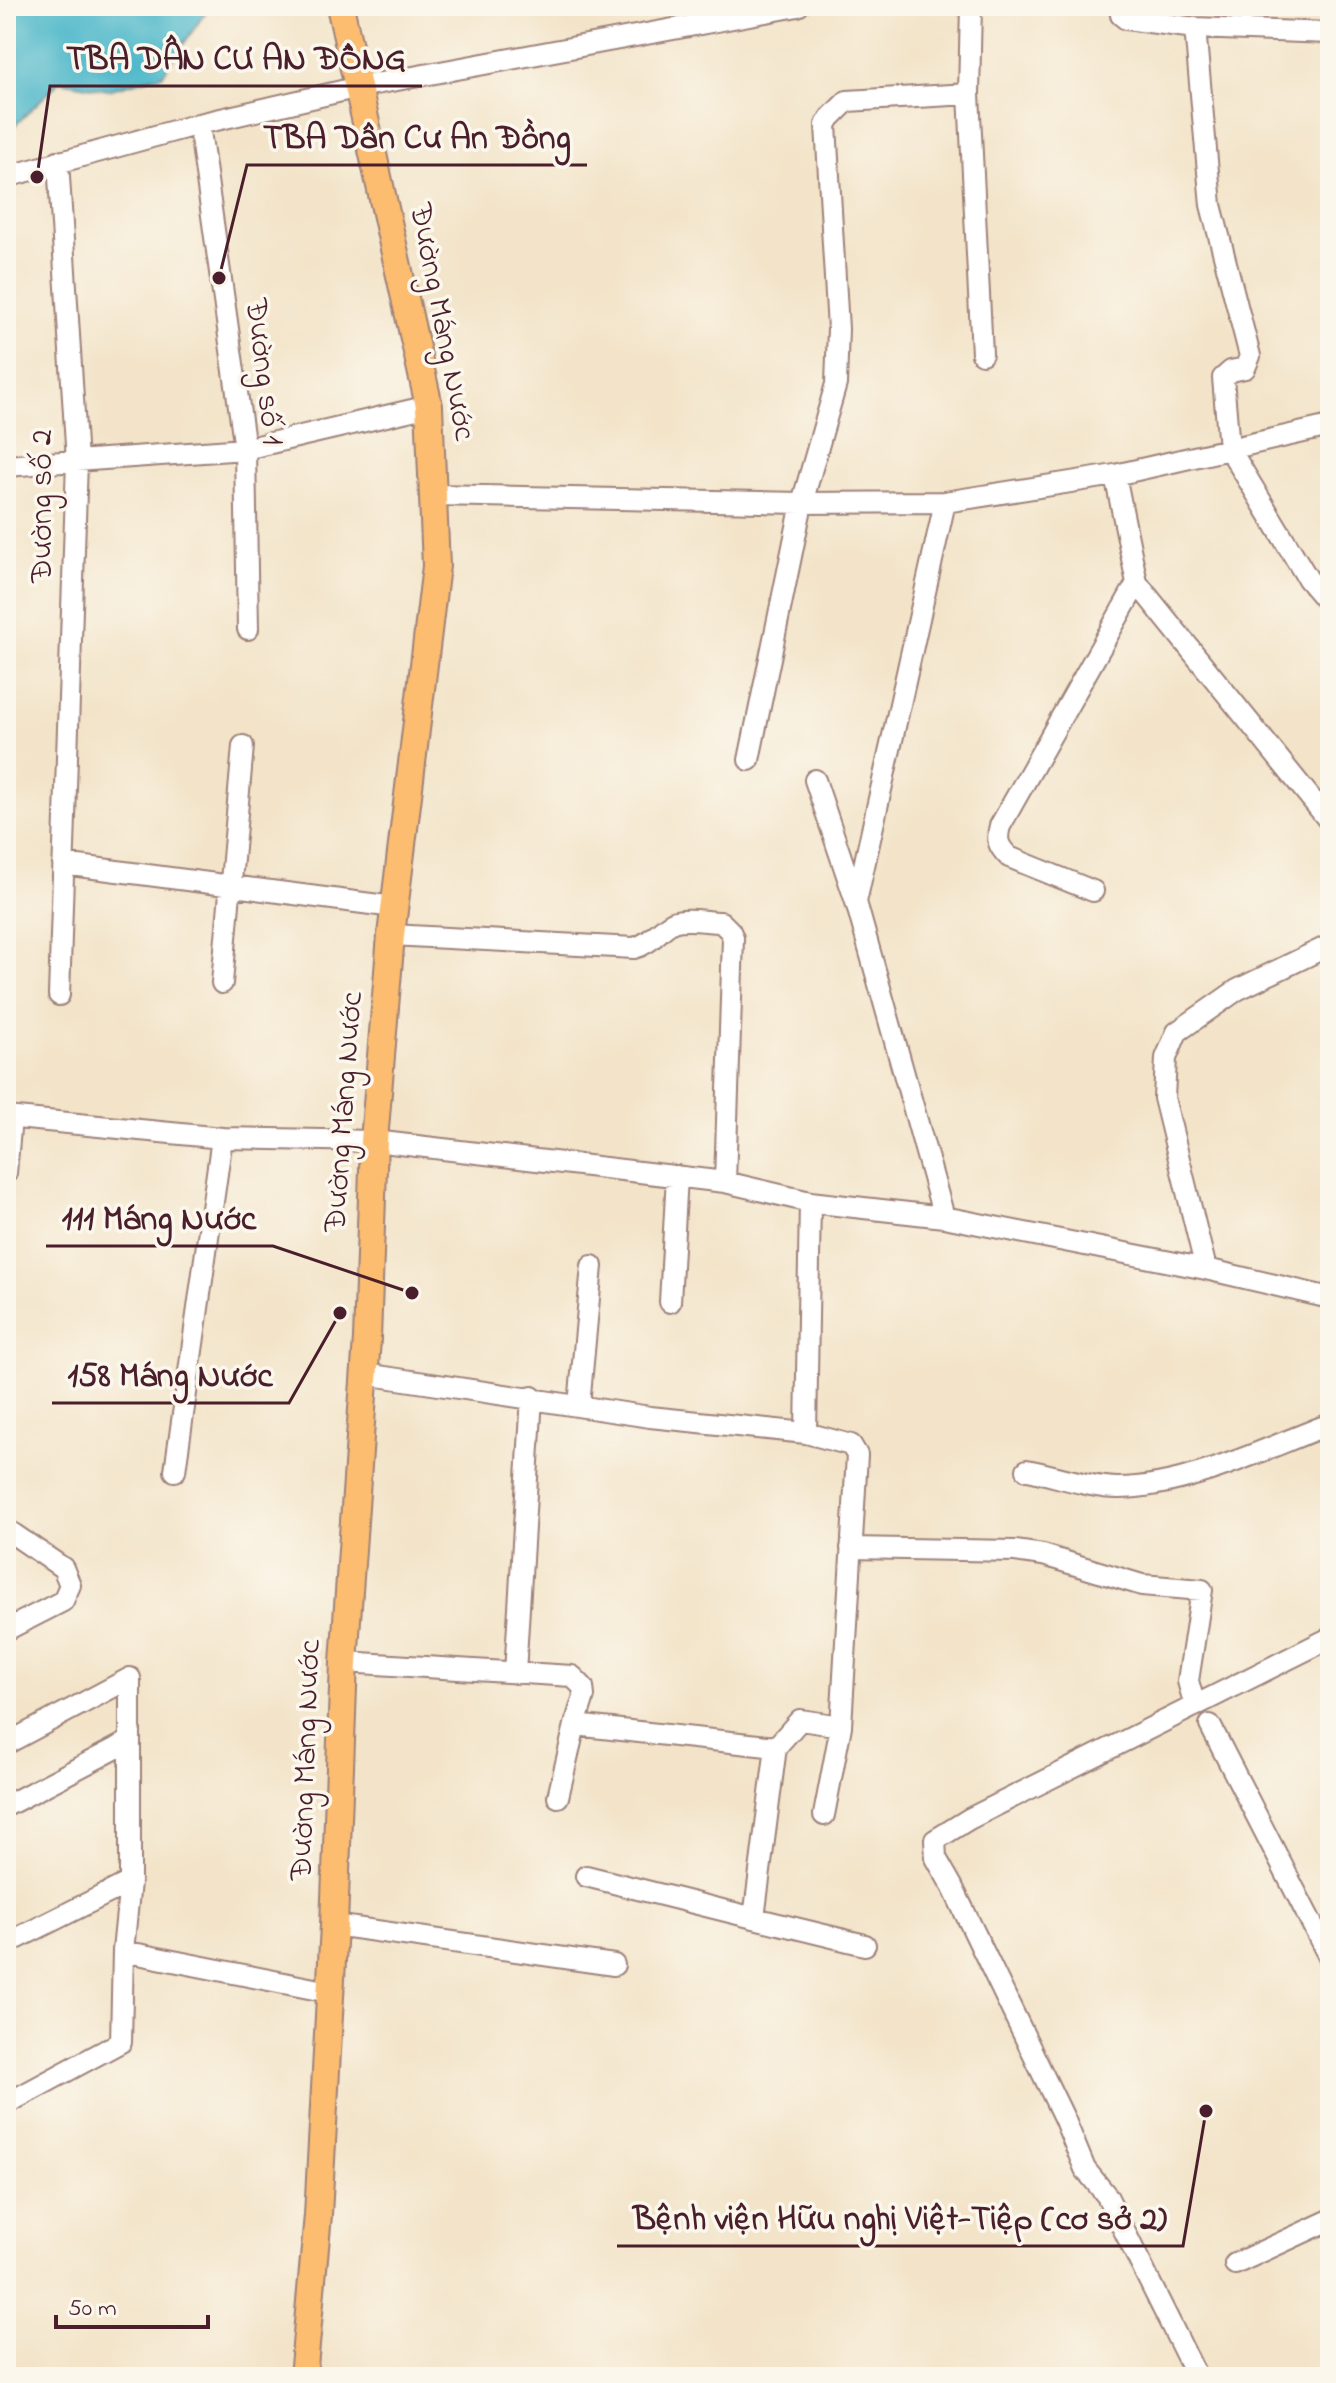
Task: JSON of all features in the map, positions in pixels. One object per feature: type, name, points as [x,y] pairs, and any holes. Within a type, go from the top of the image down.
[{"type":"main road","name":"Đường Máng Nước","points":[[303,2377],[318,2215],[344,1662],[365,1374],[374,1141],[394,907],[436,566],[429,406],[340,6]]},
{"type":"street","points":[[971,6],[969,94],[982,354]]},
{"type":"street","points":[[1120,6],[1121,15],[1126,19],[1195,28],[1330,33]]},
{"type":"street","points":[[6,177],[199,124],[359,87],[791,7]]},
{"type":"street","points":[[1195,28],[1211,205],[1250,356],[1245,368],[1231,371],[1223,378],[1229,448],[1308,579],[1330,605]]},
{"type":"street","points":[[749,760],[802,503],[836,384],[838,329],[826,125],[847,101],[969,94]]},
{"type":"street","name":"Đường số 1","points":[[199,124],[245,449],[248,629]]},
{"type":"street","name":"Đường số 2","points":[[58,161],[77,461],[59,995]]},
{"type":"street","points":[[6,466],[245,449],[429,406]]},
{"type":"street","points":[[435,495],[802,503],[945,502],[1115,475],[1330,426]]},
{"type":"street","points":[[1115,475],[1137,583],[1330,822]]},
{"type":"street","points":[[856,902],[945,502]]},
{"type":"street","points":[[1093,891],[1009,857],[1000,848],[997,838],[1000,826],[1137,583]]},
{"type":"street","points":[[222,983],[243,746]]},
{"type":"street","points":[[815,780],[856,902],[944,1217]]},
{"type":"street","points":[[63,864],[394,907]]},
{"type":"street","points":[[391,935],[634,948],[645,945],[679,920],[721,922],[733,938],[725,1182]]},
{"type":"street","points":[[1206,1269],[1164,1098],[1166,1058],[1177,1032],[1237,990],[1330,945]]},
{"type":"street","points":[[6,1173],[8,1118],[222,1138],[374,1141],[725,1182],[810,1202],[944,1217],[1206,1269],[1330,1298]]},
{"type":"street","points":[[175,1471],[222,1138]]},
{"type":"street","points":[[670,1302],[677,1176]]},
{"type":"street","points":[[806,1433],[810,1202]]},
{"type":"street","points":[[579,1405],[592,1266]]},
{"type":"street","points":[[365,1374],[650,1417],[806,1433],[851,1445],[856,1452],[841,1726],[824,1815]]},
{"type":"street","points":[[515,1673],[532,1397]]},
{"type":"street","points":[[1027,1470],[1115,1488],[1145,1486],[1186,1477],[1330,1424]]},
{"type":"street","points":[[6,1529],[63,1568],[70,1585],[63,1601],[6,1630]]},
{"type":"street","points":[[851,1548],[1015,1551],[1043,1555],[1142,1585],[1202,1590],[1188,1681],[1195,1706]]},
{"type":"street","points":[[1197,2377],[1107,2196],[1085,2169],[1051,2091],[936,1858],[935,1840],[969,1819],[1330,1638]]},
{"type":"street","points":[[344,1662],[572,1676],[579,1680],[584,1696],[558,1797]]},
{"type":"street","points":[[6,1744],[130,1678],[130,1882],[123,1951],[121,2042],[6,2104]]},
{"type":"street","points":[[754,1918],[776,1747],[800,1720],[841,1726]]},
{"type":"street","points":[[575,1725],[776,1747]]},
{"type":"street","points":[[1210,1725],[1330,1959]]},
{"type":"street","points":[[6,1806],[128,1742]]},
{"type":"street","points":[[586,1876],[865,1945]]},
{"type":"street","points":[[6,1944],[130,1882]]},
{"type":"street","points":[[334,1925],[614,1965]]},
{"type":"street","points":[[123,1951],[329,1992]]},
{"type":"street","points":[[1235,2264],[1330,2220]]},
{"type":"water","points":[[6,6],[209,7],[162,75],[108,90],[60,81],[6,134]]},
{"type":"place","name":"TBA DÂN CƯ AN ĐỒNG","points":[[37,177]]},
{"type":"place","name":"TBA Dân Cư An Đồng","points":[[219,278]]},
{"type":"place","name":"111 Máng Nước","points":[[412,1293]]},
{"type":"place","name":"158 Máng Nước","points":[[340,1313]]},
{"type":"place","name":"Bệnh viện Hữu nghị Việt-Tiệp (cơ sở 2)","points":[[1206,2111]]}]
